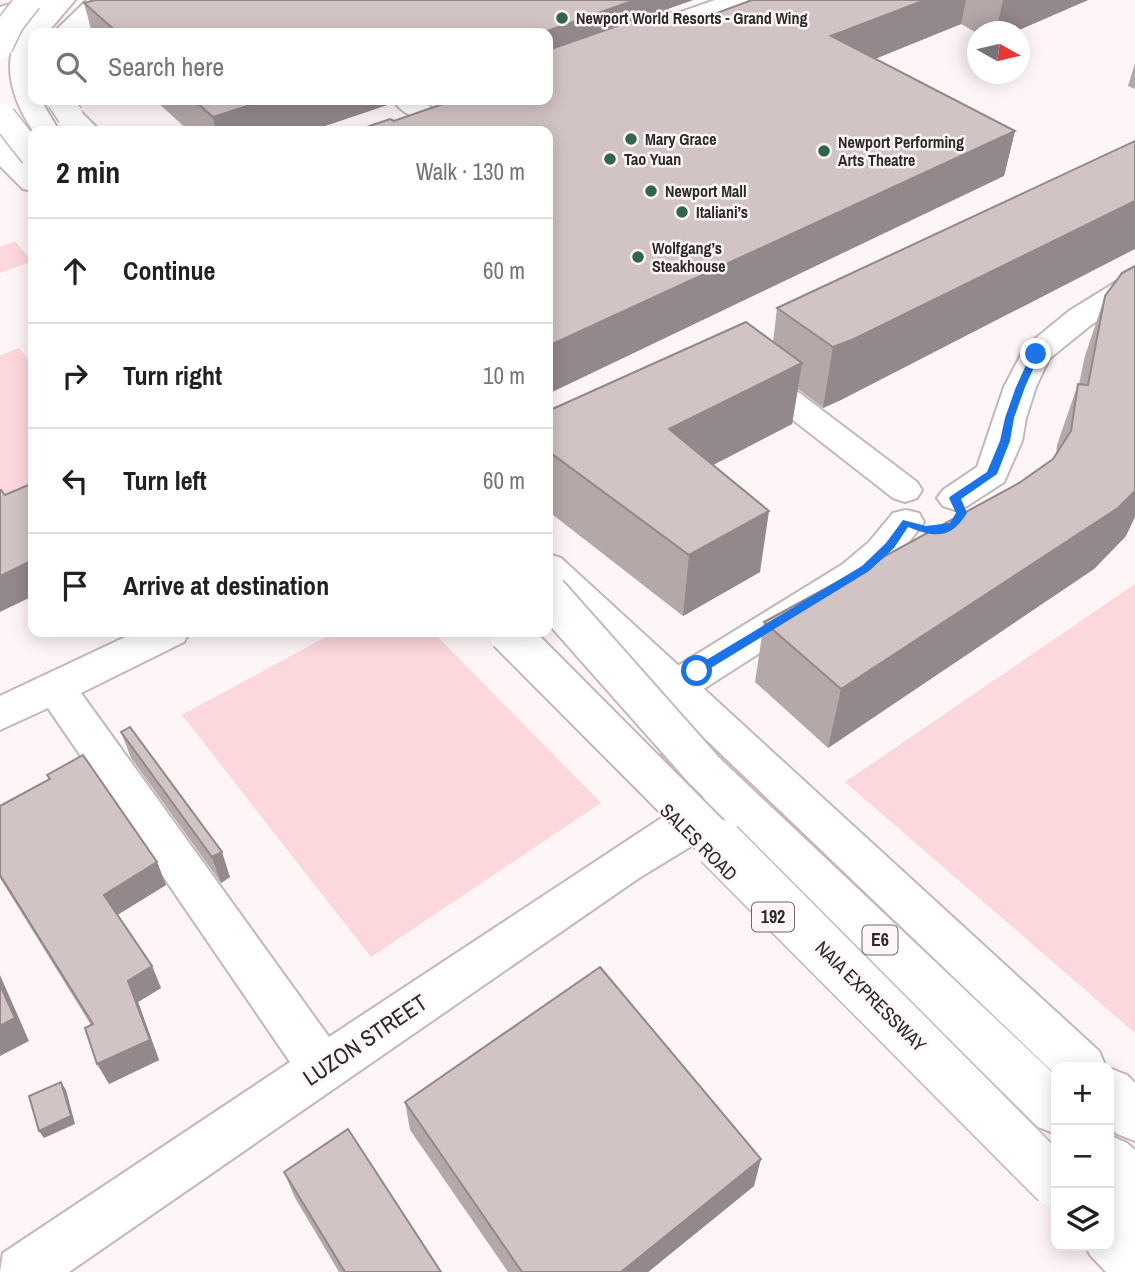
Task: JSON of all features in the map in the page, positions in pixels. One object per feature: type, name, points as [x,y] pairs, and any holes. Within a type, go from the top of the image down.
[{"type":"main road","points":[[0,46],[12,23],[29,0]]},
{"type":"main road","points":[[0,14],[50,0]]},
{"type":"main road","points":[[32,28],[50,0]]},
{"type":"main road","points":[[40,28],[64,0]]},
{"type":"main road","points":[[70,28],[101,0]]},
{"type":"main road","points":[[88,28],[121,0]]},
{"type":"main road","points":[[553,65],[737,0]]},
{"type":"main road","points":[[553,82],[764,5]]},
{"type":"main road","points":[[28,36],[23,46],[20,72],[28,103]]},
{"type":"main road","points":[[28,105],[42,126]]},
{"type":"main road","points":[[36,105],[50,126]]},
{"type":"main road","points":[[59,105],[84,126]]},
{"type":"main road","points":[[66,105],[84,126]]},
{"type":"main road","points":[[391,124],[427,114]]},
{"type":"main road","points":[[28,148],[4,117],[1,123],[5,155],[28,178]]},
{"type":"main road","points":[[1,123],[28,149]]},
{"type":"main road","points":[[677,686],[707,664],[865,569],[929,514],[992,474],[1005,441],[1009,418],[1020,387],[1036,354],[1080,318],[1135,283]]},
{"type":"main road","points":[[745,352],[929,514]]},
{"type":"main road","points":[[553,572],[1077,1062]]},
{"type":"main road","points":[[553,601],[699,802]]},
{"type":"main road","points":[[553,616],[1051,1091]]},
{"type":"main road","name":"E6","points":[[553,627],[699,802],[1051,1106]]},
{"type":"main road","points":[[0,714],[160,637]]},
{"type":"main road","name":"SALES ROAD","points":[[494,637],[699,802],[1051,1198]]},
{"type":"main road","name":"NAIA EXPRESSWAY","points":[[513,637],[1051,1178]]},
{"type":"main road","name":"SALES ROAD","points":[[532,637],[1051,1148]]},
{"type":"main road","points":[[55,687],[323,1069]]},
{"type":"main road","name":"LUZON STREET","points":[[22,1272],[323,1069],[699,802]]},
{"type":"main road","points":[[1114,1097],[1135,1117]]},
{"type":"main road","points":[[1114,1151],[1135,1171]]},
{"type":"main road","points":[[1114,1166],[1135,1186]]},
{"type":"main road","points":[[1114,1210],[1135,1231]]},
{"type":"main road","points":[[1114,1241],[1135,1263]]},
{"type":"main road","points":[[1103,1251],[1124,1272]]},
{"type":"shaded area","points":[[15,241],[28,256],[28,262],[0,273],[0,247]]},
{"type":"shaded area","points":[[19,348],[28,360],[28,491],[0,503],[0,355]]},
{"type":"shaded area","points":[[1135,584],[1135,1033],[845,782]]},
{"type":"shaded area","points":[[326,637],[438,637],[601,803],[371,957],[182,715]]},
{"type":"building","points":[[95,0],[635,0],[553,29],[112,28],[84,3]]},
{"type":"building","points":[[752,0],[925,0],[831,36],[1015,131],[553,344],[553,126],[370,126],[390,119],[394,121],[440,105],[553,105],[553,48],[666,9],[690,23]]},
{"type":"building","points":[[200,105],[250,105],[213,117]]},
{"type":"building","points":[[1135,141],[1135,201],[854,339],[833,347],[777,308]]},
{"type":"building","points":[[1135,266],[1135,491],[1118,508],[841,689],[764,622],[1019,483],[1053,459],[1071,431],[1078,384],[1088,385],[1105,296],[1122,273]]},
{"type":"building","points":[[746,322],[802,363],[669,429],[769,511],[689,555],[553,455],[553,409]]},
{"type":"building","points":[[28,485],[28,562],[0,576],[0,490],[5,495]]},
{"type":"building","points":[[130,727],[222,852],[212,857],[121,732]]},
{"type":"building","points":[[83,755],[157,862],[104,895],[152,966],[128,981],[150,1040],[97,1064],[85,1028],[93,1024],[0,875],[0,806],[50,779],[47,775]]},
{"type":"building","points":[[600,967],[761,1159],[621,1272],[522,1272],[405,1102]]},
{"type":"building","points":[[0,985],[15,1018],[0,1026]]},
{"type":"building","points":[[61,1082],[71,1116],[39,1131],[29,1096]]},
{"type":"building","points":[[348,1129],[441,1272],[345,1272],[284,1172]]},
{"type":"place","name":"Newport World Resorts - Grand Wing","points":[[562,18]]},
{"type":"place","name":"Mary Grace","points":[[631,139]]},
{"type":"place","name":"Newport Performing Arts Theatre","points":[[824,151]]},
{"type":"place","name":"Tao Yuan","points":[[610,159]]},
{"type":"place","name":"Newport Mall","points":[[651,191]]},
{"type":"place","name":"Italiani’s","points":[[682,212]]},
{"type":"place","name":"Wolfgang’s Steakhouse","points":[[638,257]]},
{"type":"route","points":[[697,671],[865,569],[890,546],[906,522],[915,527],[936,531],[954,526],[961,513],[955,498],[992,474],[1005,441],[1009,418],[1020,387],[1036,354]]}]
